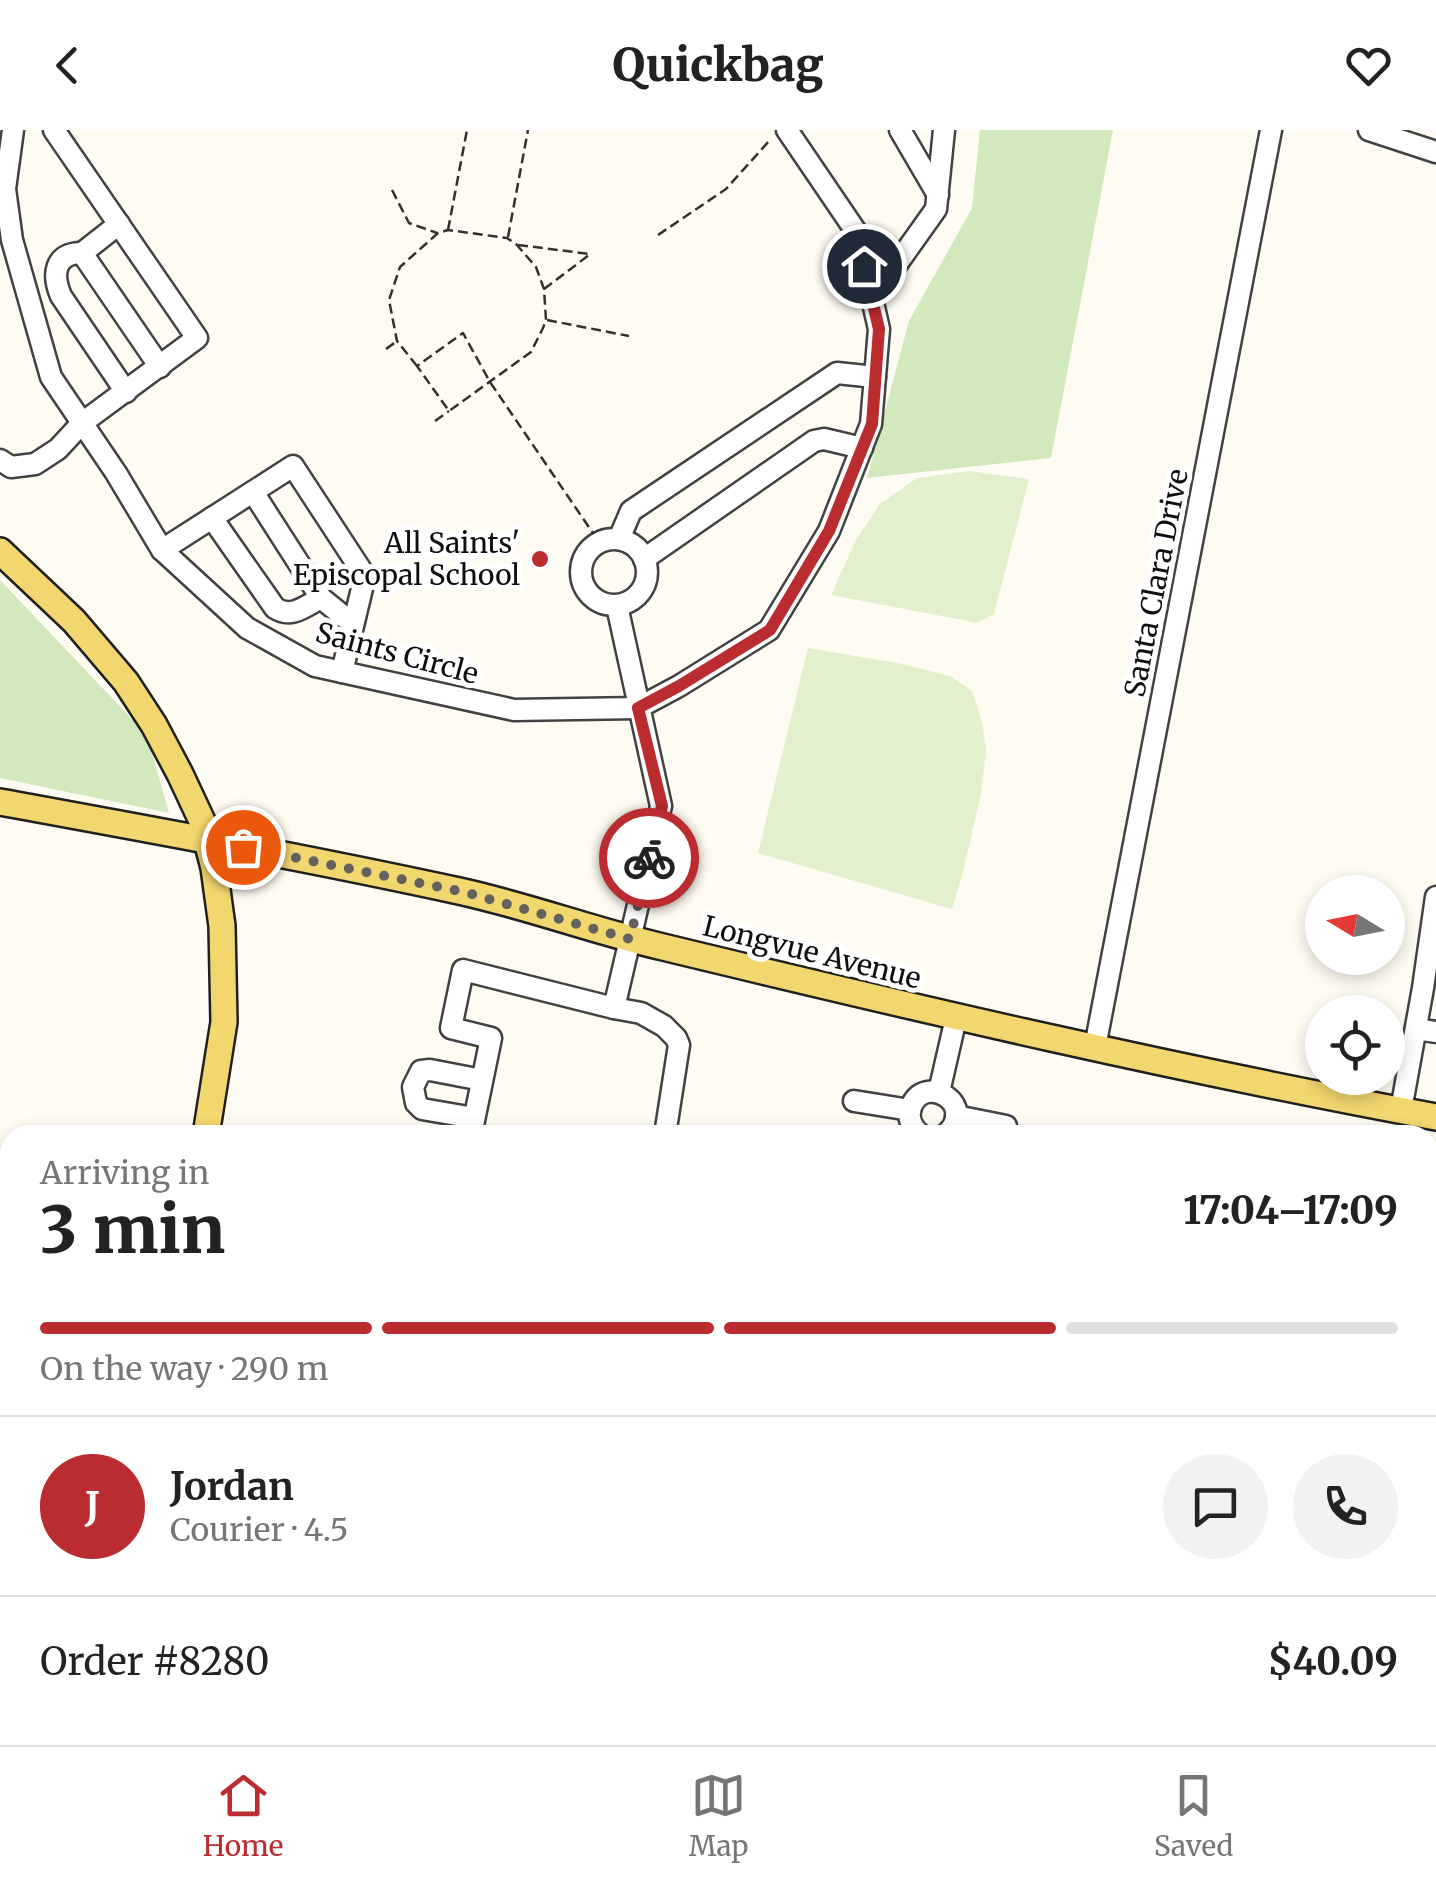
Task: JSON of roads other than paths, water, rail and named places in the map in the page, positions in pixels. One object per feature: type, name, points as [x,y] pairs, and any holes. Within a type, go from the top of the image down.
[{"type":"main road","points":[[0,551],[74,621],[126,682],[154,725],[202,821],[222,926],[224,1022],[208,1125]]},
{"type":"main road","name":"Longvue Avenue","points":[[0,802],[464,892],[630,939],[956,1018],[1436,1117]]},
{"type":"street","name":"Saints Circle","points":[[12,130],[5,189],[12,240],[51,378],[116,472],[162,550],[248,628],[315,666],[514,710],[638,708]]},
{"type":"street","points":[[3,464],[35,464],[58,449],[82,423],[196,342],[196,335],[54,130]]},
{"type":"street","points":[[638,708],[770,630],[829,531],[872,424],[879,329],[856,232],[783,130]]},
{"type":"street","points":[[900,130],[938,195]]},
{"type":"street","points":[[872,299],[936,209],[944,130]]},
{"type":"street","name":"Santa Clara Drive","points":[[1095,1047],[1271,130]]},
{"type":"street","points":[[1369,130],[1436,152]]},
{"type":"street","points":[[119,224],[82,254],[63,258],[56,270],[56,284],[126,392]]},
{"type":"street","points":[[82,254],[160,367]]},
{"type":"street","points":[[609,540],[630,543],[640,550],[648,573],[638,596],[617,606],[592,598],[584,588],[580,575],[588,550],[609,540],[632,511],[837,373],[875,377]]},
{"type":"street","points":[[644,559],[814,441],[824,439],[862,448]]},
{"type":"street","points":[[162,550],[293,466],[364,576],[342,672]]},
{"type":"street","points":[[253,492],[321,598],[354,624]]},
{"type":"street","points":[[212,518],[275,608],[292,614],[321,598]]},
{"type":"street","points":[[614,1008],[662,806],[617,606]]},
{"type":"street","points":[[1402,1110],[1426,1030],[1436,897]]},
{"type":"street","points":[[472,1125],[490,1038],[451,1028],[463,970],[641,1013],[664,1026],[679,1045],[666,1125]]},
{"type":"street","points":[[939,1092],[956,1018]]},
{"type":"street","points":[[466,1125],[422,1109],[416,1103],[414,1087],[421,1071],[430,1070],[482,1080]]},
{"type":"street","points":[[913,1125],[913,1103],[924,1094],[939,1092],[952,1102],[956,1116],[953,1125]]},
{"type":"street","points":[[854,1101],[910,1110]]},
{"type":"street","points":[[956,1116],[1001,1125]]},
{"type":"place","name":"All Saints' Episcopal School","points":[[540,559]]}]
